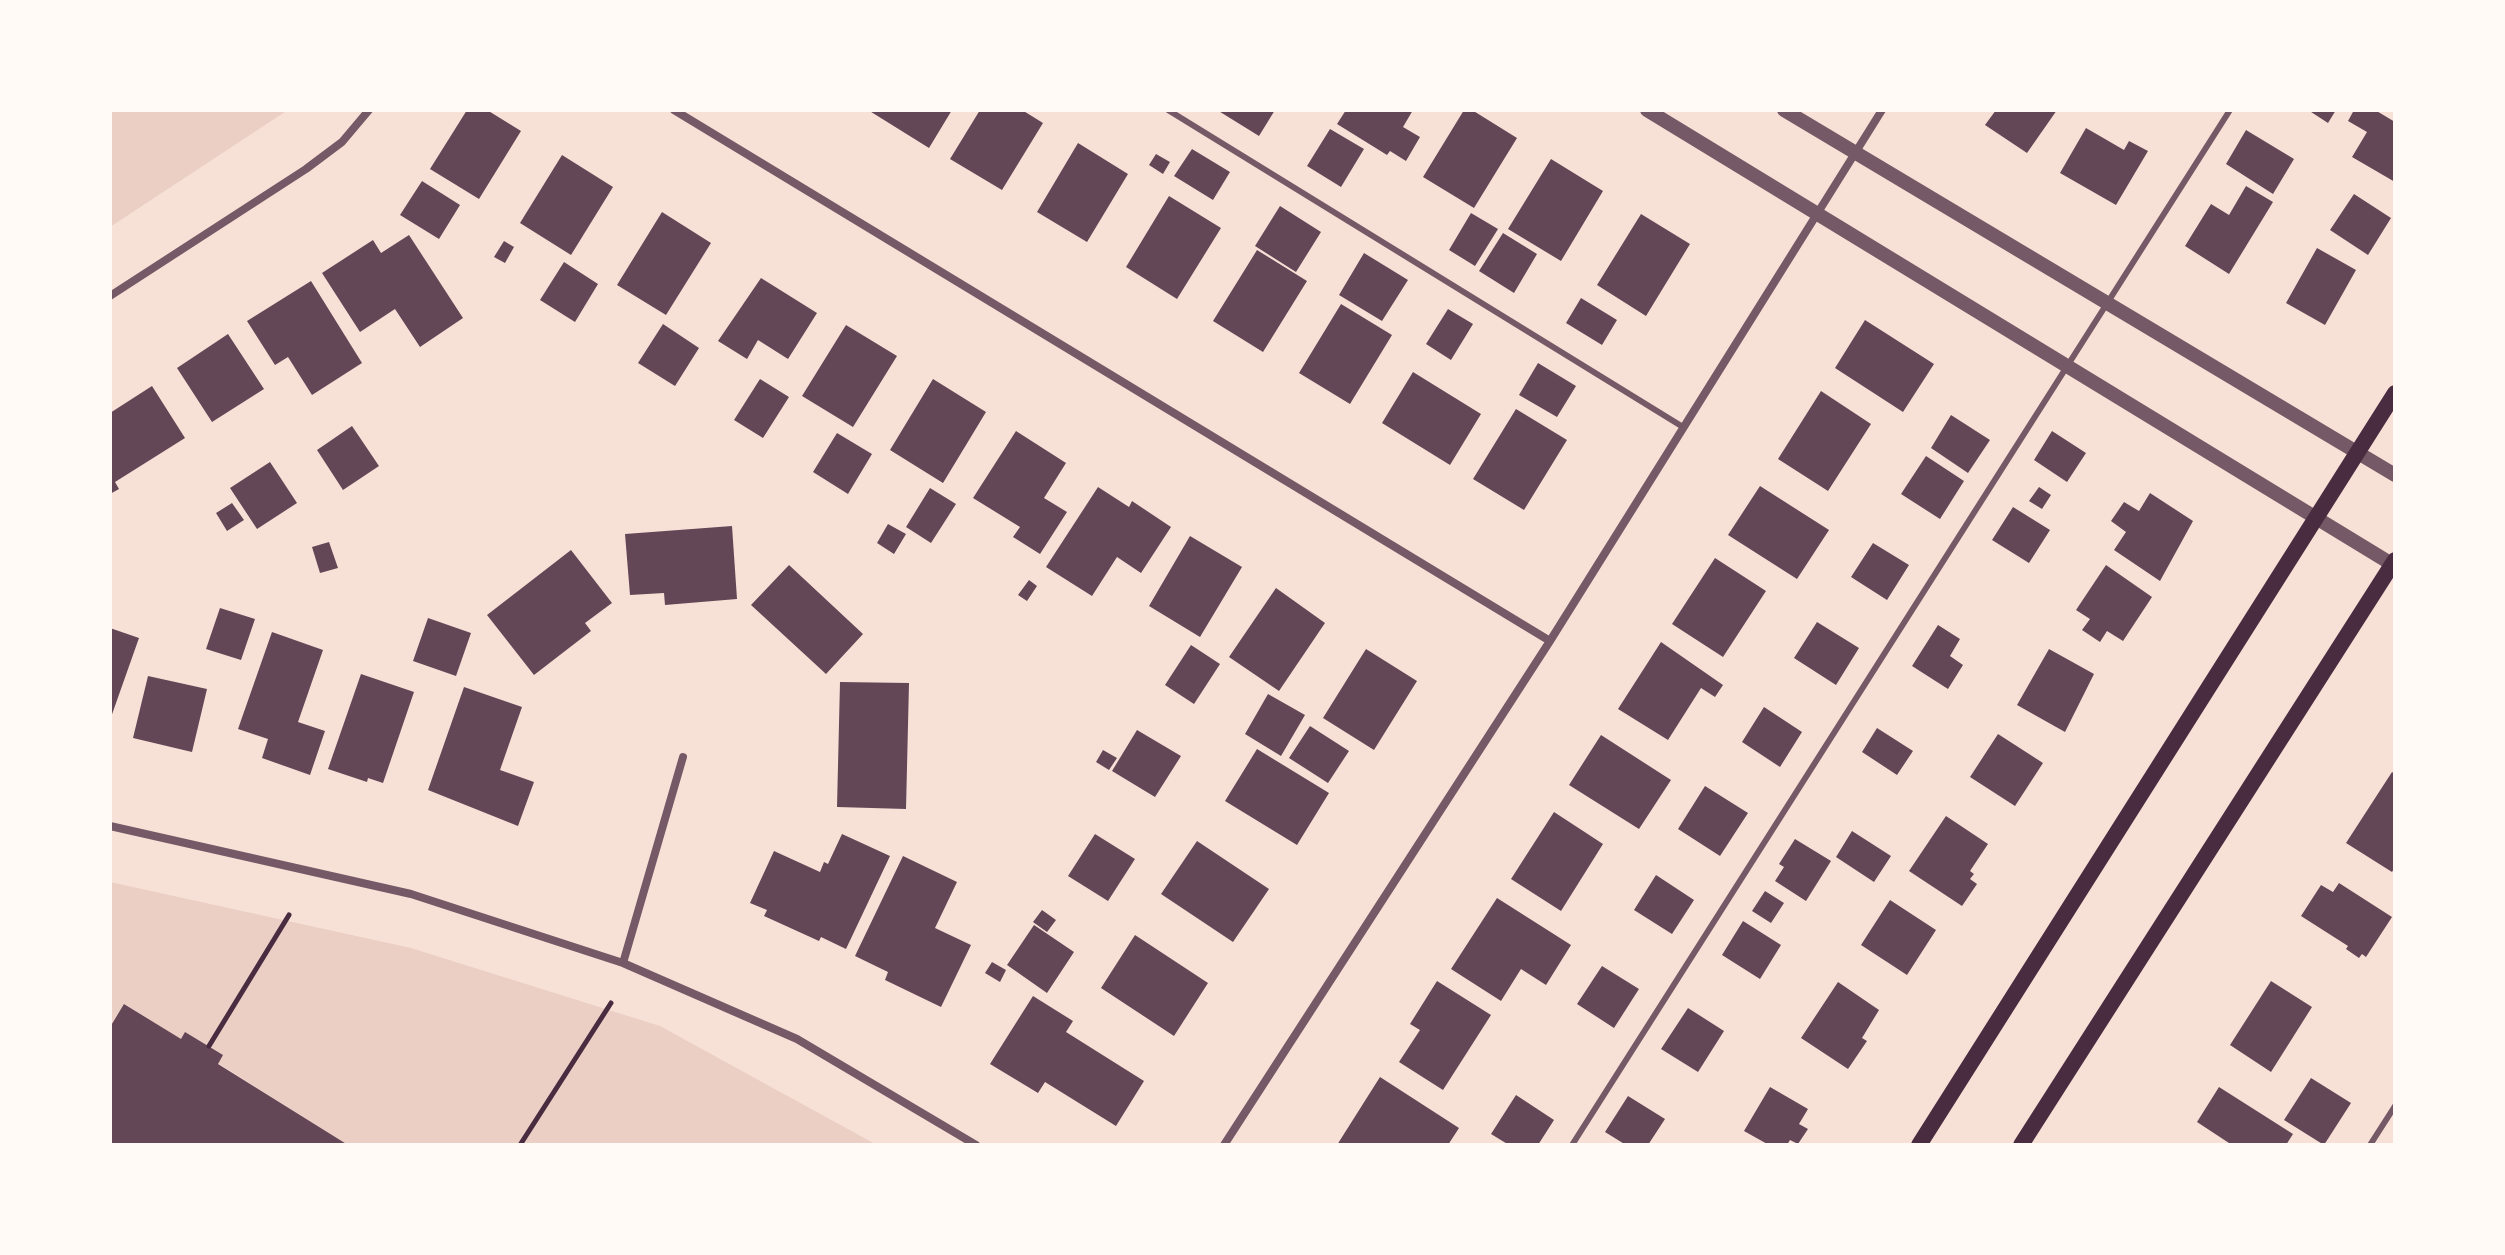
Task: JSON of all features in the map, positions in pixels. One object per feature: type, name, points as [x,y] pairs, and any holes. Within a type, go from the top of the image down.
[{"type":"main road","points":[[1919,1145],[2395,393]]},
{"type":"main road","points":[[2021,1145],[2394,563]]},
{"type":"street","points":[[110,296],[306,169],[342,142],[369,110]]},
{"type":"street","points":[[674,110],[1550,641]]},
{"type":"street","points":[[1647,110],[2394,563]]},
{"type":"street","points":[[1784,110],[2395,475]]},
{"type":"street","points":[[1224,1145],[1550,641],[1882,110]]},
{"type":"street","points":[[623,963],[683,757]]},
{"type":"street","points":[[110,826],[411,894],[623,963],[797,1039],[976,1145]]},
{"type":"lane","points":[[1168,110],[1683,427]]},
{"type":"lane","points":[[1572,1145],[2230,110]]},
{"type":"lane","points":[[2370,1145],[2395,1106]]},
{"type":"path","points":[[209,1046],[289,915]]},
{"type":"path","points":[[520,1145],[611,1003]]},
{"type":"shaded area","points":[[110,110],[288,110],[110,227]]},
{"type":"shaded area","points":[[110,882],[411,948],[660,1026],[877,1145],[347,1145],[125,1004],[110,1024]]},
{"type":"building","points":[[467,110],[487,110],[521,131],[479,199],[430,169]]},
{"type":"building","points":[[868,110],[952,110],[929,148]]},
{"type":"building","points":[[980,110],[1022,110],[1043,123],[1002,190],[950,159]]},
{"type":"building","points":[[1217,110],[1275,110],[1259,136]]},
{"type":"building","points":[[1346,110],[1413,110],[1403,127],[1420,137],[1406,161],[1390,151],[1387,155],[1337,124]]},
{"type":"building","points":[[1464,110],[1472,110],[1517,138],[1474,208],[1423,177]]},
{"type":"building","points":[[1996,110],[2057,110],[2027,153],[1985,125]]},
{"type":"building","points":[[2308,110],[2336,110],[2328,123]]},
{"type":"building","points":[[2354,110],[2375,110],[2395,122],[2395,182],[2352,157],[2367,132],[2348,121]]},
{"type":"building","points":[[2086,128],[2124,150],[2129,141],[2148,151],[2116,205],[2060,173]]},
{"type":"building","points":[[1330,129],[1364,149],[1341,187],[1307,166]]},
{"type":"building","points":[[2246,130],[2294,159],[2273,194],[2226,164]]},
{"type":"building","points":[[1078,143],[1128,174],[1087,242],[1037,212]]},
{"type":"building","points":[[1192,149],[1230,172],[1213,200],[1174,176]]},
{"type":"building","points":[[1156,154],[1170,162],[1163,174],[1149,165]]},
{"type":"building","points":[[562,155],[613,187],[571,255],[520,223]]},
{"type":"building","points":[[1551,159],[1603,191],[1561,261],[1508,229]]},
{"type":"building","points":[[422,181],[460,205],[439,239],[400,215]]},
{"type":"building","points":[[2246,186],[2273,202],[2229,274],[2185,246],[2211,204],[2229,215]]},
{"type":"building","points":[[2354,194],[2391,218],[2368,255],[2330,230]]},
{"type":"building","points":[[1169,196],[1221,228],[1177,299],[1126,267]]},
{"type":"building","points":[[1280,206],[1321,232],[1296,272],[1255,246]]},
{"type":"building","points":[[662,212],[711,243],[666,315],[617,285]]},
{"type":"building","points":[[1471,213],[1498,229],[1475,266],[1449,250]]},
{"type":"building","points":[[1641,214],[1690,244],[1646,316],[1597,285]]},
{"type":"building","points":[[1503,233],[1537,254],[1514,293],[1479,271]]},
{"type":"building","points":[[409,235],[463,318],[420,347],[395,309],[360,332],[322,273],[373,240],[381,253]]},
{"type":"building","points":[[504,241],[514,247],[505,263],[494,257]]},
{"type":"building","points":[[2317,248],[2356,270],[2325,325],[2286,303]]},
{"type":"building","points":[[1257,250],[1307,281],[1263,352],[1213,321]]},
{"type":"building","points":[[1364,253],[1408,280],[1382,321],[1339,295]]},
{"type":"building","points":[[564,262],[598,284],[575,322],[540,300]]},
{"type":"building","points":[[761,278],[817,313],[788,359],[758,340],[747,359],[718,341]]},
{"type":"building","points":[[311,281],[362,363],[312,395],[288,357],[275,365],[247,321]]},
{"type":"building","points":[[1581,298],[1617,320],[1602,345],[1566,323]]},
{"type":"building","points":[[1341,304],[1392,335],[1350,404],[1299,373]]},
{"type":"building","points":[[1448,309],[1473,324],[1451,360],[1426,344]]},
{"type":"building","points":[[1865,320],[1934,364],[1903,412],[1835,368]]},
{"type":"building","points":[[663,324],[699,348],[675,386],[638,363]]},
{"type":"building","points":[[846,325],[897,356],[853,427],[802,396]]},
{"type":"building","points":[[228,334],[264,389],[212,422],[177,368]]},
{"type":"building","points":[[1538,363],[1576,386],[1557,417],[1519,395]]},
{"type":"building","points":[[1413,372],[1481,414],[1450,465],[1382,423]]},
{"type":"building","points":[[760,379],[789,397],[763,438],[734,420]]},
{"type":"building","points":[[933,379],[986,412],[943,483],[890,450]]},
{"type":"building","points":[[152,386],[185,438],[115,482],[119,489],[110,494],[110,413]]},
{"type":"building","points":[[1821,391],[1871,424],[1828,491],[1778,459]]},
{"type":"building","points":[[1516,409],[1567,440],[1524,510],[1473,479]]},
{"type":"building","points":[[1951,415],[1990,440],[1968,473],[1931,448]]},
{"type":"building","points":[[352,426],[379,466],[343,490],[317,450]]},
{"type":"building","points":[[1016,431],[1066,463],[1044,498],[1067,512],[1040,554],[1013,537],[1020,527],[973,498]]},
{"type":"building","points":[[2052,431],[2086,453],[2067,482],[2034,460]]},
{"type":"building","points":[[837,433],[872,454],[848,494],[813,472]]},
{"type":"building","points":[[1926,456],[1964,481],[1940,519],[1901,494]]},
{"type":"building","points":[[270,462],[297,503],[257,529],[230,488]]},
{"type":"building","points":[[1760,486],[1829,530],[1797,579],[1728,535]]},
{"type":"building","points":[[1098,487],[1129,507],[1132,501],[1171,527],[1141,573],[1117,557],[1092,596],[1046,567]]},
{"type":"building","points":[[2039,487],[2051,495],[2042,509],[2029,501]]},
{"type":"building","points":[[930,488],[956,504],[931,543],[906,527]]},
{"type":"building","points":[[2150,493],[2193,521],[2160,581],[2114,550],[2126,532],[2111,521],[2124,502],[2139,511]]},
{"type":"building","points":[[232,503],[244,520],[227,531],[216,513]]},
{"type":"building","points":[[2013,507],[2050,530],[2029,563],[1992,540]]},
{"type":"building","points":[[888,524],[906,534],[894,554],[877,543]]},
{"type":"building","points":[[732,526],[737,599],[665,605],[664,593],[630,595],[625,534]]},
{"type":"building","points":[[1190,536],[1242,567],[1200,637],[1149,606]]},
{"type":"building","points":[[329,542],[338,568],[320,573],[312,547]]},
{"type":"building","points":[[1873,543],[1909,565],[1887,600],[1851,577]]},
{"type":"building","points":[[571,550],[612,603],[585,623],[591,631],[534,675],[487,615]]},
{"type":"building","points":[[1715,558],[1766,591],[1723,657],[1672,624]]},
{"type":"building","points":[[789,565],[863,634],[826,674],[751,605]]},
{"type":"building","points":[[2106,565],[2152,597],[2123,641],[2107,631],[2100,642],[2082,630],[2090,619],[2076,610]]},
{"type":"building","points":[[1029,580],[1037,586],[1027,601],[1018,595]]},
{"type":"building","points":[[1276,588],[1325,623],[1279,691],[1229,657]]},
{"type":"building","points":[[220,608],[255,619],[241,660],[206,649]]},
{"type":"building","points":[[428,618],[471,633],[456,676],[413,661]]},
{"type":"building","points":[[1817,622],[1859,648],[1836,685],[1794,658]]},
{"type":"building","points":[[1938,625],[1960,639],[1950,656],[1963,665],[1948,689],[1912,666]]},
{"type":"building","points":[[110,628],[139,638],[110,720]]},
{"type":"building","points":[[272,632],[323,650],[298,722],[325,731],[310,775],[262,758],[268,739],[238,729]]},
{"type":"building","points":[[1661,642],[1723,685],[1715,697],[1701,688],[1668,740],[1618,709]]},
{"type":"building","points":[[1191,645],[1220,664],[1194,704],[1165,685]]},
{"type":"building","points":[[1366,649],[1417,681],[1374,750],[1323,718]]},
{"type":"building","points":[[2049,649],[2094,674],[2065,732],[2017,705]]},
{"type":"building","points":[[361,674],[414,692],[383,783],[368,778],[367,782],[328,769]]},
{"type":"building","points":[[148,676],[207,689],[192,752],[133,738]]},
{"type":"building","points":[[840,682],[909,683],[906,809],[837,807]]},
{"type":"building","points":[[464,687],[522,707],[500,770],[534,782],[518,826],[428,790]]},
{"type":"building","points":[[1268,694],[1305,715],[1281,756],[1245,734]]},
{"type":"building","points":[[1764,707],[1802,732],[1780,767],[1742,742]]},
{"type":"building","points":[[1310,726],[1349,751],[1328,783],[1289,758]]},
{"type":"building","points":[[1877,728],[1913,751],[1897,775],[1862,752]]},
{"type":"building","points":[[1137,730],[1181,756],[1155,797],[1112,771]]},
{"type":"building","points":[[1998,734],[2043,763],[2015,806],[1970,777]]},
{"type":"building","points":[[1601,735],[1671,780],[1639,829],[1569,785]]},
{"type":"building","points":[[1257,749],[1329,793],[1297,845],[1225,801]]},
{"type":"building","points":[[1103,750],[1117,758],[1109,770],[1096,762]]},
{"type":"building","points":[[2392,772],[2395,774],[2395,867],[2392,872],[2346,843]]},
{"type":"building","points":[[1705,786],[1748,813],[1720,856],[1678,829]]},
{"type":"building","points":[[1554,812],[1603,844],[1561,911],[1511,879]]},
{"type":"building","points":[[1946,816],[1988,844],[1970,871],[1974,874],[1970,879],[1977,884],[1962,906],[1909,871]]},
{"type":"building","points":[[1852,831],[1891,856],[1874,882],[1836,857]]},
{"type":"building","points":[[842,834],[890,856],[846,949],[821,937],[819,941],[764,916],[767,910],[750,903],[774,851],[820,872],[824,862],[828,864]]},
{"type":"building","points":[[1095,834],[1135,859],[1108,901],[1068,876]]},
{"type":"building","points":[[1795,839],[1831,861],[1806,901],[1775,881],[1784,867],[1779,864]]},
{"type":"building","points":[[1197,841],[1269,889],[1233,942],[1161,894]]},
{"type":"building","points":[[903,856],[957,882],[935,928],[971,945],[941,1007],[885,980],[888,972],[855,956]]},
{"type":"building","points":[[1656,875],[1694,900],[1672,934],[1634,910]]},
{"type":"building","points":[[2339,883],[2392,917],[2366,957],[2362,954],[2359,958],[2346,949],[2348,946],[2301,916],[2321,885],[2333,892]]},
{"type":"building","points":[[1765,891],[1784,903],[1771,923],[1752,911]]},
{"type":"building","points":[[1497,898],[1571,945],[1546,985],[1521,969],[1501,1001],[1451,969]]},
{"type":"building","points":[[1890,900],[1936,930],[1907,975],[1861,945]]},
{"type":"building","points":[[1042,910],[1056,920],[1047,932],[1033,922]]},
{"type":"building","points":[[1743,921],[1781,945],[1760,979],[1722,955]]},
{"type":"building","points":[[1034,925],[1074,952],[1047,993],[1007,965]]},
{"type":"building","points":[[1135,935],[1208,983],[1174,1036],[1101,988]]},
{"type":"building","points":[[992,962],[1006,970],[1000,982],[985,973]]},
{"type":"building","points":[[1602,966],[1639,989],[1614,1028],[1577,1004]]},
{"type":"building","points":[[1437,981],[1491,1015],[1443,1090],[1399,1062],[1420,1030],[1410,1024]]},
{"type":"building","points":[[2271,981],[2312,1007],[2271,1072],[2230,1045]]},
{"type":"building","points":[[1838,982],[1879,1010],[1862,1038],[1867,1041],[1848,1069],[1801,1038]]},
{"type":"building","points":[[1033,996],[1073,1021],[1066,1032],[1144,1081],[1116,1126],[1045,1082],[1038,1093],[990,1064]]},
{"type":"building","points":[[124,1004],[181,1039],[185,1032],[223,1055],[218,1064],[348,1145],[110,1145],[110,1027]]},
{"type":"building","points":[[1688,1008],[1724,1031],[1698,1072],[1661,1049]]},
{"type":"building","points":[[1380,1077],[1459,1128],[1448,1145],[1337,1145]]},
{"type":"building","points":[[2311,1078],[2351,1103],[2324,1145],[2284,1120]]},
{"type":"building","points":[[1770,1087],[1808,1109],[1799,1124],[1808,1129],[1798,1144],[1790,1140],[1787,1145],[1769,1145],[1744,1131]]},
{"type":"building","points":[[2219,1087],[2293,1134],[2286,1145],[2232,1145],[2197,1122]]},
{"type":"building","points":[[1516,1095],[1554,1120],[1538,1145],[1509,1145],[1491,1134]]},
{"type":"building","points":[[1628,1096],[1665,1119],[1648,1145],[1626,1145],[1605,1132]]}]
